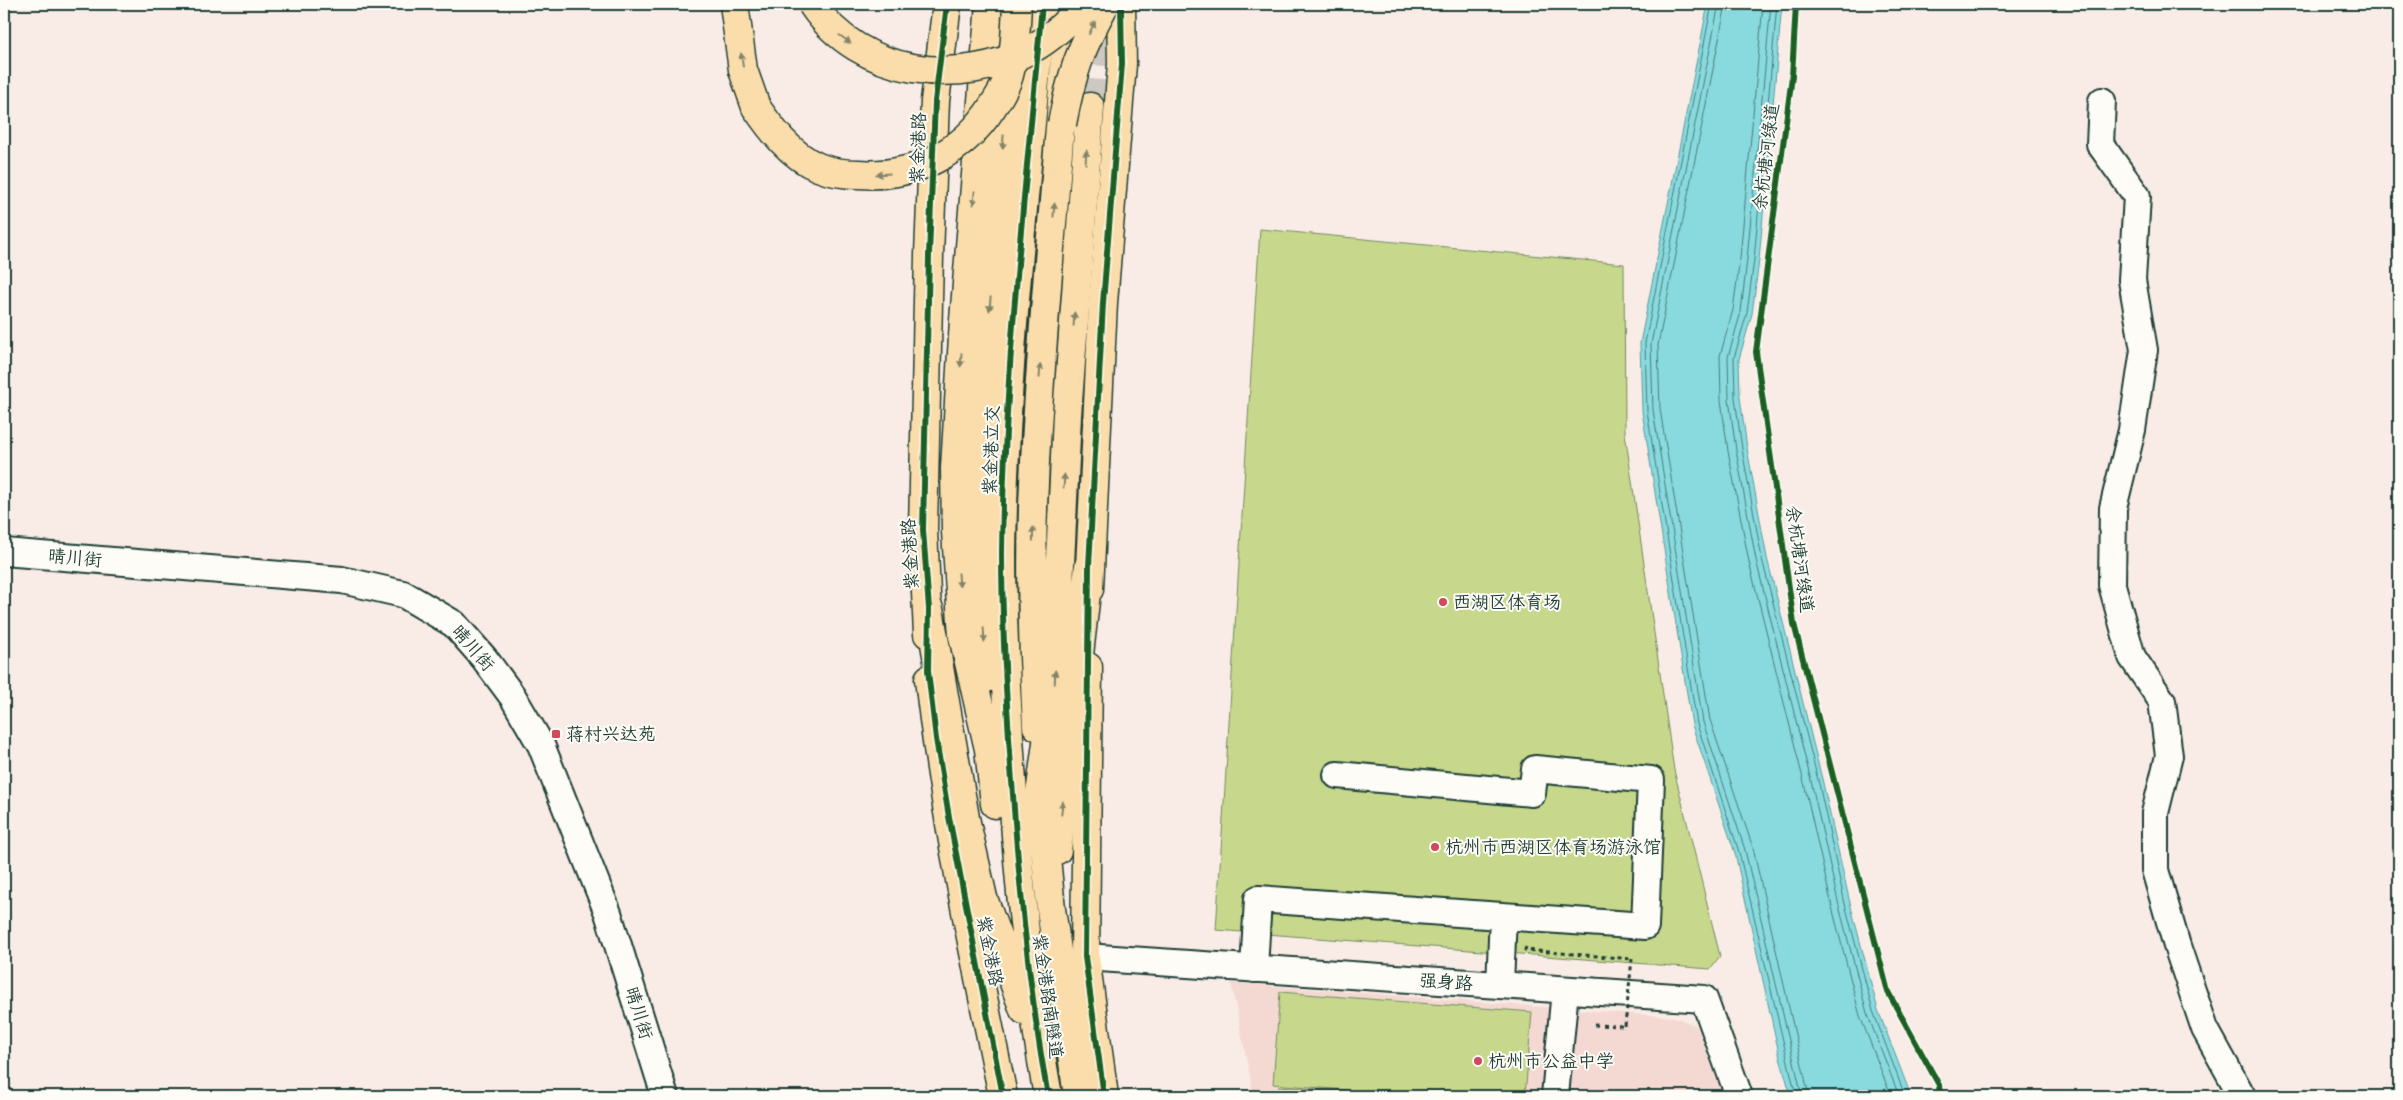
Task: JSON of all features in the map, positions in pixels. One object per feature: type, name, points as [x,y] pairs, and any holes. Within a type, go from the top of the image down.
[{"type":"main road","points":[[734,4],[743,70],[756,107],[771,130],[817,167],[845,174],[897,174],[925,165],[958,146],[984,120],[1009,76]]},
{"type":"main road","points":[[812,4],[833,30],[875,57],[918,70],[947,71],[977,68],[1023,53],[1061,27],[1084,4]]},
{"type":"main road","name":"紫金港路","points":[[946,4],[935,101],[929,255],[923,530],[929,609],[928,671],[936,739],[1003,1096]]},
{"type":"main road","points":[[968,533],[955,468],[964,320],[990,4]]},
{"type":"main road","points":[[1017,4],[987,329],[981,455],[968,533],[963,636],[990,749],[996,813],[1020,899]]},
{"type":"main road","name":"紫金港立交","points":[[1020,899],[1009,746],[1002,554],[1006,428],[1013,330],[1042,4]]},
{"type":"main road","points":[[1051,909],[1040,795],[1034,683],[1034,486],[1070,4]]},
{"type":"main road","points":[[1062,124],[1069,86],[1076,62],[1105,4]]},
{"type":"main road","points":[[1104,1096],[1085,957],[1089,566],[1103,303],[1122,64],[1121,4]]},
{"type":"main road","points":[[1040,795],[1054,691],[1067,415],[1090,107]]},
{"type":"main road","points":[[1051,909],[1089,566]]},
{"type":"main road","points":[[929,609],[965,818],[983,898],[1041,1056]]},
{"type":"main road","name":"紫金港路南隧道","points":[[1020,899],[1048,1096]]},
{"type":"main road","name":"紫金港路南隧道","points":[[1051,909],[1078,1096]]},
{"type":"street","points":[[2102,101],[2100,144],[2137,196],[2132,280],[2144,350],[2132,430],[2113,508],[2112,585],[2132,657],[2162,701],[2168,756],[2155,813],[2155,870],[2177,946],[2205,1029],[2242,1096]]},
{"type":"street","name":"晴川街","points":[[4,552],[342,580],[403,594],[454,624],[484,658],[513,697],[541,745],[608,913],[665,1096]]},
{"type":"street","points":[[1254,969],[1258,899],[1645,926],[1650,780],[1535,769],[1532,793],[1337,775]]},
{"type":"street","points":[[1500,985],[1516,917]]},
{"type":"street","name":"强身路","points":[[1085,957],[1704,1000],[1739,1096]]},
{"type":"street","points":[[1555,1096],[1564,990]]},
{"type":"path","points":[[1516,917],[1526,950],[1632,959],[1625,1026],[1594,1025]]},
{"type":"shaded area","name":"杭州市公益中学","points":[[1231,983],[1675,1017],[1697,1026],[1723,1096],[1254,1096]]},
{"type":"green space","name":"西湖区体育场","points":[[1260,229],[1624,264],[1625,433],[1674,770],[1720,956],[1710,969],[1216,930]]},
{"type":"green space","points":[[1280,992],[1532,1012],[1525,1096],[1420,1096],[1273,1084]]},
{"type":"green space","points":[[1279,1086],[1405,1096],[1278,1096]]},
{"type":"water","points":[[1708,4],[1782,4],[1759,260],[1752,314],[1739,359],[1740,397],[1747,448],[1767,558],[1823,783],[1850,903],[1878,1010],[1911,1096],[1791,1096],[1780,1058],[1735,853],[1692,725],[1642,411],[1640,343]]},
{"type":"tunnel","points":[[1090,107],[1097,21]]},
{"type":"cycle path","points":[[947,4],[935,101],[929,255],[923,530],[929,609],[928,671],[936,739],[949,817],[1003,1096]]},
{"type":"cycle path","points":[[1042,4],[1011,347],[1002,553],[1005,674],[1019,871],[1026,946],[1048,1096]]},
{"type":"cycle path","points":[[1104,1096],[1085,957],[1089,566],[1103,303],[1122,64],[1121,4]]},
{"type":"cycle path","name":"余杭塘河绿道","points":[[1796,4],[1792,76],[1756,352],[1794,624],[1888,992],[1939,1085],[1940,1096]]},
{"type":"place","name":"西湖区体育场","points":[[1443,602]]},
{"type":"place","name":"蒋村兴达苑","points":[[556,734]]},
{"type":"place","name":"杭州市西湖区体育场游泳馆","points":[[1435,847]]},
{"type":"place","name":"杭州市公益中学","points":[[1478,1061]]}]
